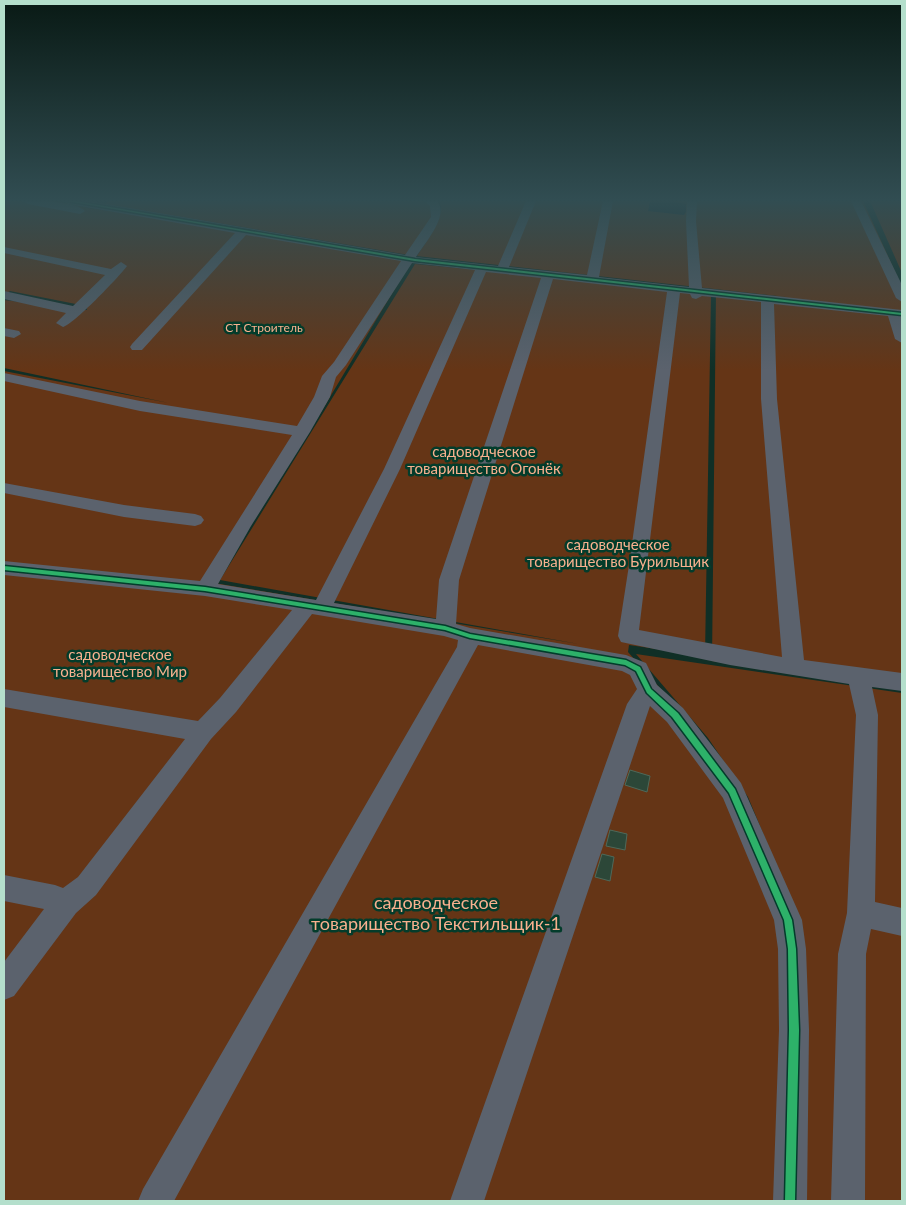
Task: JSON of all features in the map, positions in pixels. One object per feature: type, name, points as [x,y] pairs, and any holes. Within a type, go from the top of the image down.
[{"type":"street","points":[[47,257],[118,269],[64,322]]},
{"type":"street","points":[[137,347],[219,257]]},
{"type":"street","points":[[404,257],[482,268],[674,288],[696,293],[767,298],[898,313],[902,339]]},
{"type":"street","points":[[502,270],[508,257]]},
{"type":"street","points":[[592,280],[597,257]]},
{"type":"street","points":[[694,257],[696,293]]},
{"type":"street","points":[[883,257],[902,298]]},
{"type":"street","points":[[205,588],[302,432],[322,397],[329,376],[339,365],[409,258]]},
{"type":"street","points":[[4,986],[66,903],[86,886],[203,732],[228,705],[275,644],[315,606],[392,469],[425,391],[440,363],[482,268]]},
{"type":"street","points":[[155,1201],[467,648],[458,632],[449,580],[548,275]]},
{"type":"street","points":[[674,288],[639,565],[628,636],[735,658],[859,678],[902,682]]},
{"type":"street","points":[[4,295],[77,311]]},
{"type":"street","points":[[767,298],[768,400],[794,666]]},
{"type":"street","points":[[4,377],[140,406],[302,432]]},
{"type":"street","points":[[4,488],[124,511],[195,520]]},
{"type":"street","points":[[4,568],[205,588],[315,606],[626,663],[638,669],[649,691],[675,714],[732,791],[788,920],[792,949],[794,1030],[790,1201]]},
{"type":"street","points":[[848,1201],[852,954],[861,913],[867,715],[859,678]]},
{"type":"street","points":[[467,1201],[638,704],[649,691]]},
{"type":"street","points":[[4,698],[203,732]]},
{"type":"street","points":[[4,888],[55,898],[66,903]]},
{"type":"street","points":[[861,913],[902,922]]},
{"type":"green space","points":[[4,257],[395,257],[412,260],[309,432],[202,581],[579,644],[220,580],[415,264],[666,288],[711,295],[705,656],[629,645],[628,652],[697,730],[802,927],[748,797],[708,738],[636,654],[902,693],[902,1201],[798,1201],[800,1005],[788,1201],[4,1201],[4,371],[169,403],[4,368],[4,300],[87,310],[86,306],[10,291],[4,295]]},
{"type":"green space","points":[[428,257],[889,257],[902,287],[902,688],[712,661],[716,291],[787,297]]},
{"type":"green space","points":[[895,257],[902,257],[902,273]]},
{"type":"building","points":[[630,770],[650,776],[647,792],[625,785]]},
{"type":"building","points":[[610,830],[627,834],[625,850],[606,846]]},
{"type":"building","points":[[602,854],[614,857],[610,881],[595,877]]},
{"type":"cycle path","points":[[399,257],[902,314]]},
{"type":"cycle path","points":[[4,568],[205,589],[445,628],[470,636],[626,663],[638,669],[649,691],[675,715],[732,791],[788,920],[792,949],[794,1030],[790,1201]]},
{"type":"park label","name":"СТ Строитель","points":[[264,328]]},
{"type":"park label","name":"садоводческое товарищество Огонёк","points":[[484,460]]},
{"type":"park label","name":"садоводческое товарищество Бурильщик","points":[[618,554]]},
{"type":"park label","name":"садоводческое товарищество Мир","points":[[120,664]]},
{"type":"park label","name":"садоводческое товарищество Текстильщик-1","points":[[436,913]]}]
